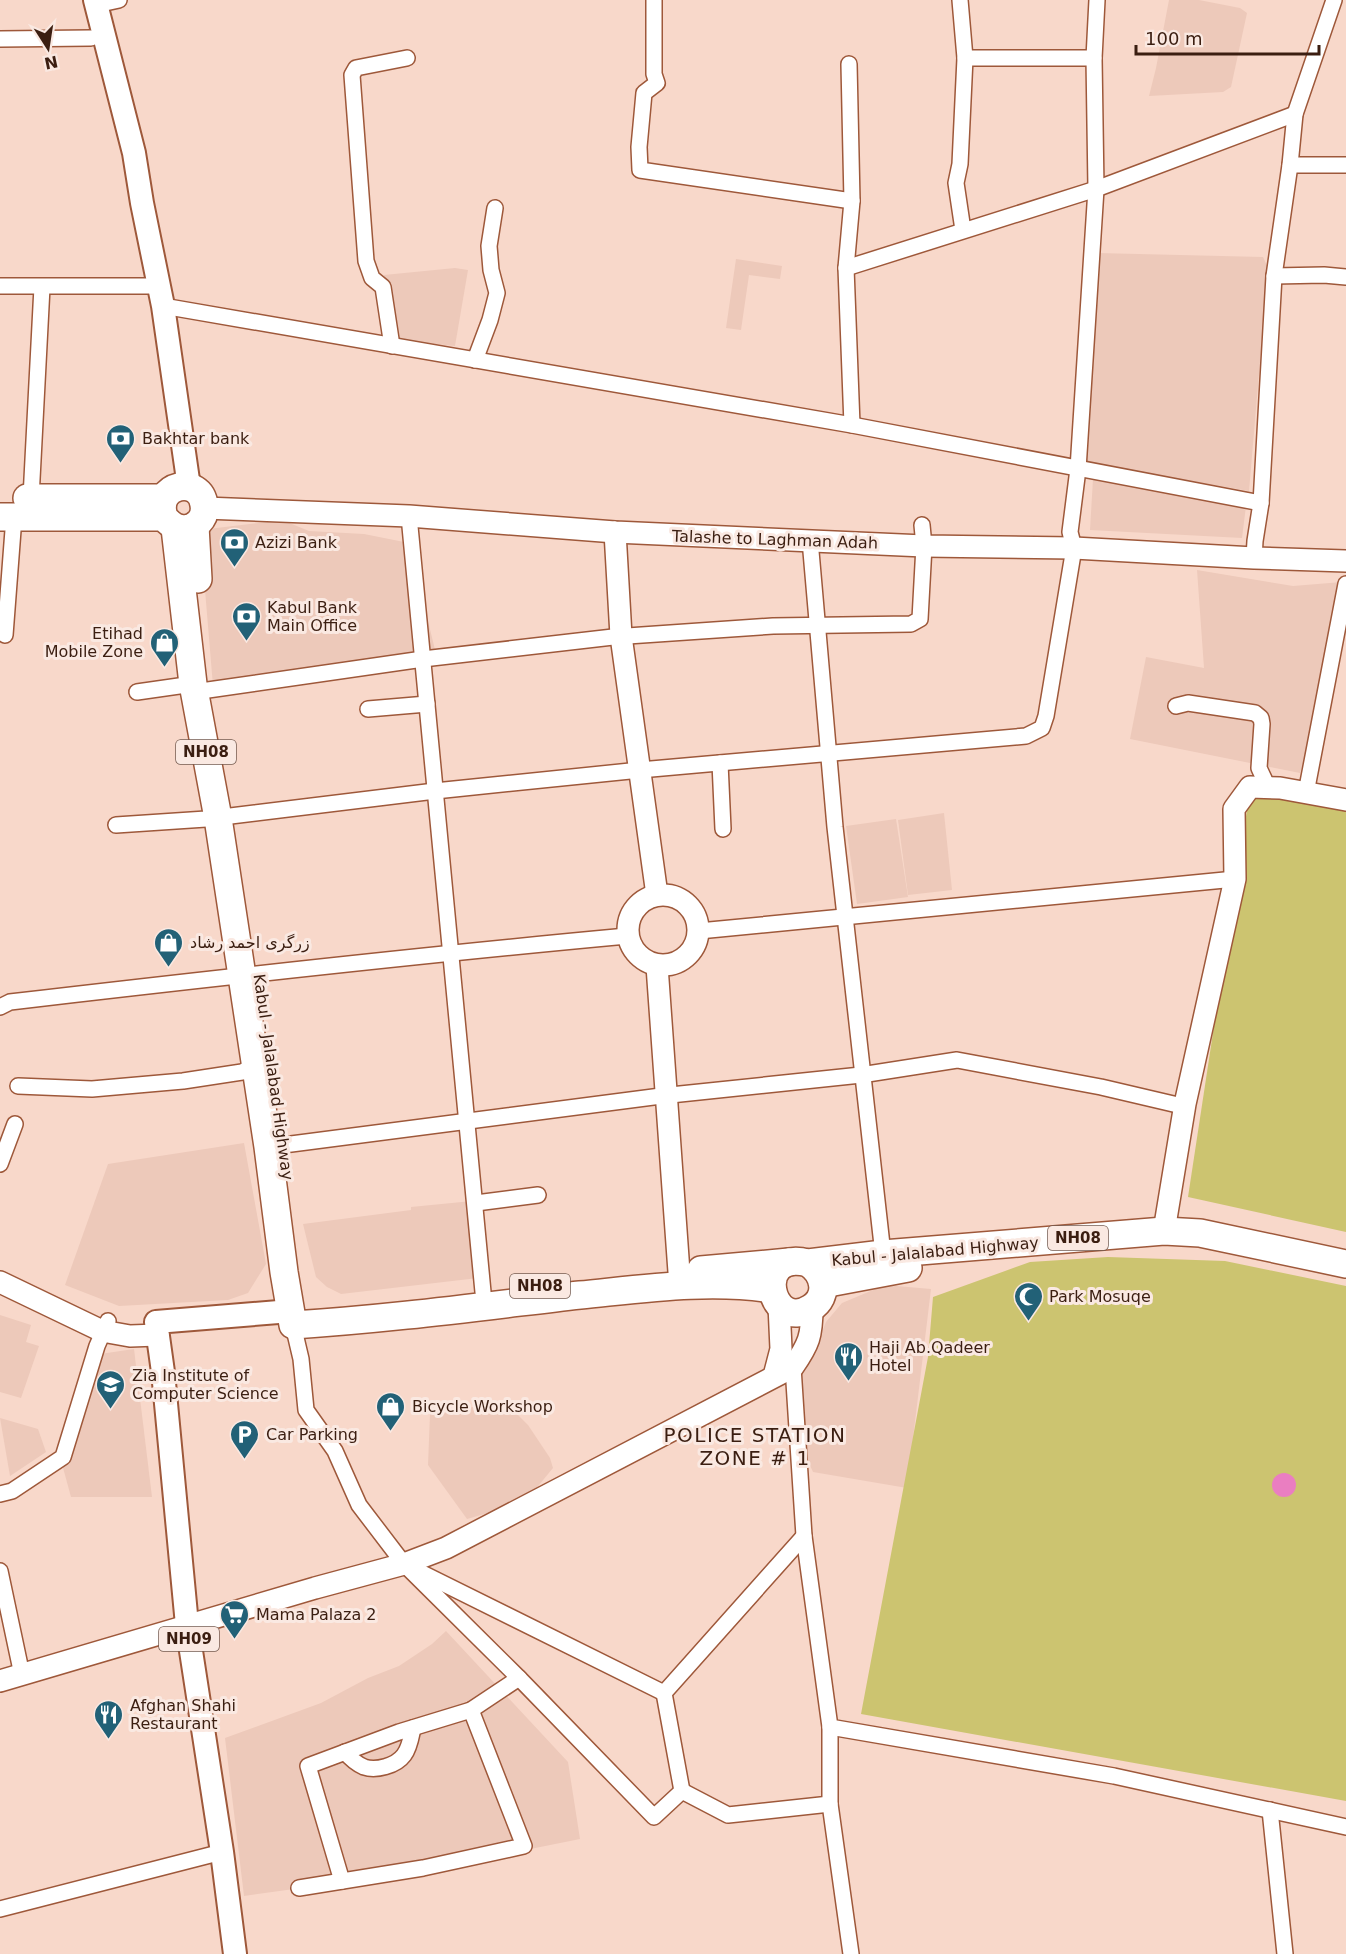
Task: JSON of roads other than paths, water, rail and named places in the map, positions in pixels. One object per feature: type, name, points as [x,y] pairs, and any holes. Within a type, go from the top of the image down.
[{"type":"highway","points":[[11,507],[182,511]]},
{"type":"highway","name":"Kabul - Jalalabad Highway","points":[[182,511],[197,689],[224,817],[251,975],[300,1317],[483,1292],[679,1272],[808,1279],[917,1266],[1126,1249],[1185,1249],[1216,1253],[1346,1280]]},
{"type":"highway","name":"Kabul - Jalalabad Highway","points":[[251,975],[256,1065],[276,1146]]},
{"type":"highway","name":"Kabul - Jalalabad Highway","points":[[808,1279],[883,1254],[1164,1231],[1200,1233],[1346,1264]]},
{"type":"highway","points":[[782,1266],[808,1279],[804,1311],[795,1312],[775,1297],[772,1280],[782,1266]]},
{"type":"highway","name":"NH08","points":[[300,1317],[707,1285],[750,1286],[775,1297]]},
{"type":"main road","points":[[91,2],[91,38],[119,156],[142,202]]},
{"type":"main road","points":[[91,2],[134,153],[161,296],[182,511]]},
{"type":"main road","name":"Talashe to Laghman Adah","points":[[182,511],[409,516],[615,532],[810,540],[923,536],[1074,548],[1346,561]]},
{"type":"main road","points":[[615,532],[621,636],[657,895]]},
{"type":"main road","points":[[1164,1231],[1185,1104],[1235,879],[1234,809],[1250,787],[1280,788],[1346,800]]},
{"type":"main road","points":[[657,895],[669,895],[686,904],[697,919],[699,931],[696,944],[689,955],[678,963],[657,966],[638,956],[627,936],[628,922],[634,910],[644,900],[657,895]]},
{"type":"main road","points":[[657,966],[679,1272]]},
{"type":"main road","points":[[0,1268],[105,1326]]},
{"type":"main road","points":[[0,1681],[404,1564],[446,1548],[784,1371],[807,1347],[812,1328],[808,1279]]},
{"type":"main road","points":[[0,1282],[105,1326],[130,1323],[157,1328],[300,1317]]},
{"type":"main road","points":[[775,1297],[784,1371]]},
{"type":"main road","name":"NH09","points":[[157,1328],[187,1625],[222,1852],[235,1954]]},
{"type":"street","points":[[91,2],[119,0]]},
{"type":"street","points":[[654,0],[654,74],[657,84],[644,93],[639,147],[640,170],[852,201]]},
{"type":"street","points":[[960,0],[965,57],[960,164],[956,183],[963,230]]},
{"type":"street","points":[[116,825],[224,817],[435,791],[640,770],[1026,736],[1042,728],[1046,716],[1074,548],[1070,532],[1078,469],[1096,189],[1094,58],[1097,0]]},
{"type":"street","points":[[1254,558],[1261,503],[1274,276],[1295,114],[1334,0]]},
{"type":"street","points":[[0,39],[91,38]]},
{"type":"street","points":[[965,57],[1094,58]]},
{"type":"street","points":[[392,346],[383,287],[372,278],[366,261],[352,75],[356,68],[407,58]]},
{"type":"street","points":[[849,64],[852,201],[846,268],[852,425]]},
{"type":"street","points":[[846,268],[1096,189],[1295,114]]},
{"type":"street","points":[[1290,165],[1346,165]]},
{"type":"street","points":[[476,360],[497,293],[491,270],[489,246],[495,208]]},
{"type":"street","points":[[1274,276],[1346,277]]},
{"type":"street","points":[[0,286],[161,296],[392,346],[852,425],[1261,503]]},
{"type":"street","points":[[5,636],[11,507],[42,287]]},
{"type":"street","points":[[409,516],[483,1292]]},
{"type":"street","points":[[137,692],[197,689],[621,636],[773,626],[911,624],[920,619],[923,536]]},
{"type":"street","points":[[810,540],[861,1075],[883,1254]]},
{"type":"street","points":[[1306,793],[1346,584]]},
{"type":"street","points":[[1176,706],[1188,702],[1255,713],[1261,718],[1259,768],[1265,781],[1250,787]]},
{"type":"street","points":[[368,709],[427,704]]},
{"type":"street","points":[[720,763],[723,829]]},
{"type":"street","points":[[699,931],[1235,879]]},
{"type":"street","points":[[3,1005],[451,952],[627,936]]},
{"type":"street","points":[[276,1146],[467,1120],[861,1075],[957,1060],[1101,1087],[1182,1106],[1185,1104]]},
{"type":"street","points":[[18,1086],[92,1089],[149,1084],[242,1072],[256,1065]]},
{"type":"street","points":[[0,1164],[15,1124]]},
{"type":"street","points":[[476,1203],[538,1195]]},
{"type":"street","points":[[300,1317],[308,1334],[301,1359],[306,1410],[335,1451],[360,1504],[404,1564],[519,1678],[654,1818],[682,1791]]},
{"type":"street","points":[[0,1494],[12,1491],[63,1457],[105,1326]]},
{"type":"street","points":[[784,1371],[830,1727],[830,1804],[850,1954]]},
{"type":"street","points":[[664,1693],[804,1536]]},
{"type":"street","points":[[404,1564],[664,1693]]},
{"type":"street","points":[[0,1571],[22,1675]]},
{"type":"street","points":[[342,1881],[308,1766],[413,1728],[471,1710],[519,1678]]},
{"type":"street","points":[[664,1693],[682,1791]]},
{"type":"street","points":[[299,1888],[423,1868],[524,1846],[471,1710]]},
{"type":"street","points":[[830,1727],[1114,1776],[1346,1827]]},
{"type":"street","points":[[345,1752],[364,1767],[390,1766],[403,1757],[410,1745],[413,1728]]},
{"type":"street","points":[[682,1791],[728,1815],[830,1804]]},
{"type":"street","points":[[1270,1810],[1285,1954]]},
{"type":"street","points":[[0,1909],[222,1852]]},
{"type":"place","name":"Bakhtar bank","points":[[121,464]]},
{"type":"place","name":"Azizi Bank","points":[[234,568]]},
{"type":"place","name":"Kabul Bank Main Office","points":[[246,642]]},
{"type":"place","name":"Etihad Mobile Zone","points":[[164,668]]},
{"type":"place","name":"زرگری احمد رشاد","points":[[169,968]]},
{"type":"place","name":"Park Mosuqe","points":[[1028,1322]]},
{"type":"place","name":"Haji Ab.Qadeer Hotel","points":[[848,1382]]},
{"type":"place","name":"Zia Institute of Computer Science","points":[[111,1410]]},
{"type":"place","name":"Bicycle Workshop","points":[[391,1432]]},
{"type":"place","name":"Car Parking","points":[[245,1460]]},
{"type":"place","name":"Mama Palaza 2","points":[[235,1640]]},
{"type":"place","name":"Afghan Shahi Restaurant","points":[[109,1740]]},
{"type":"district","name":"POLICE STATION ZONE # 1","points":[[755,1446]]}]
